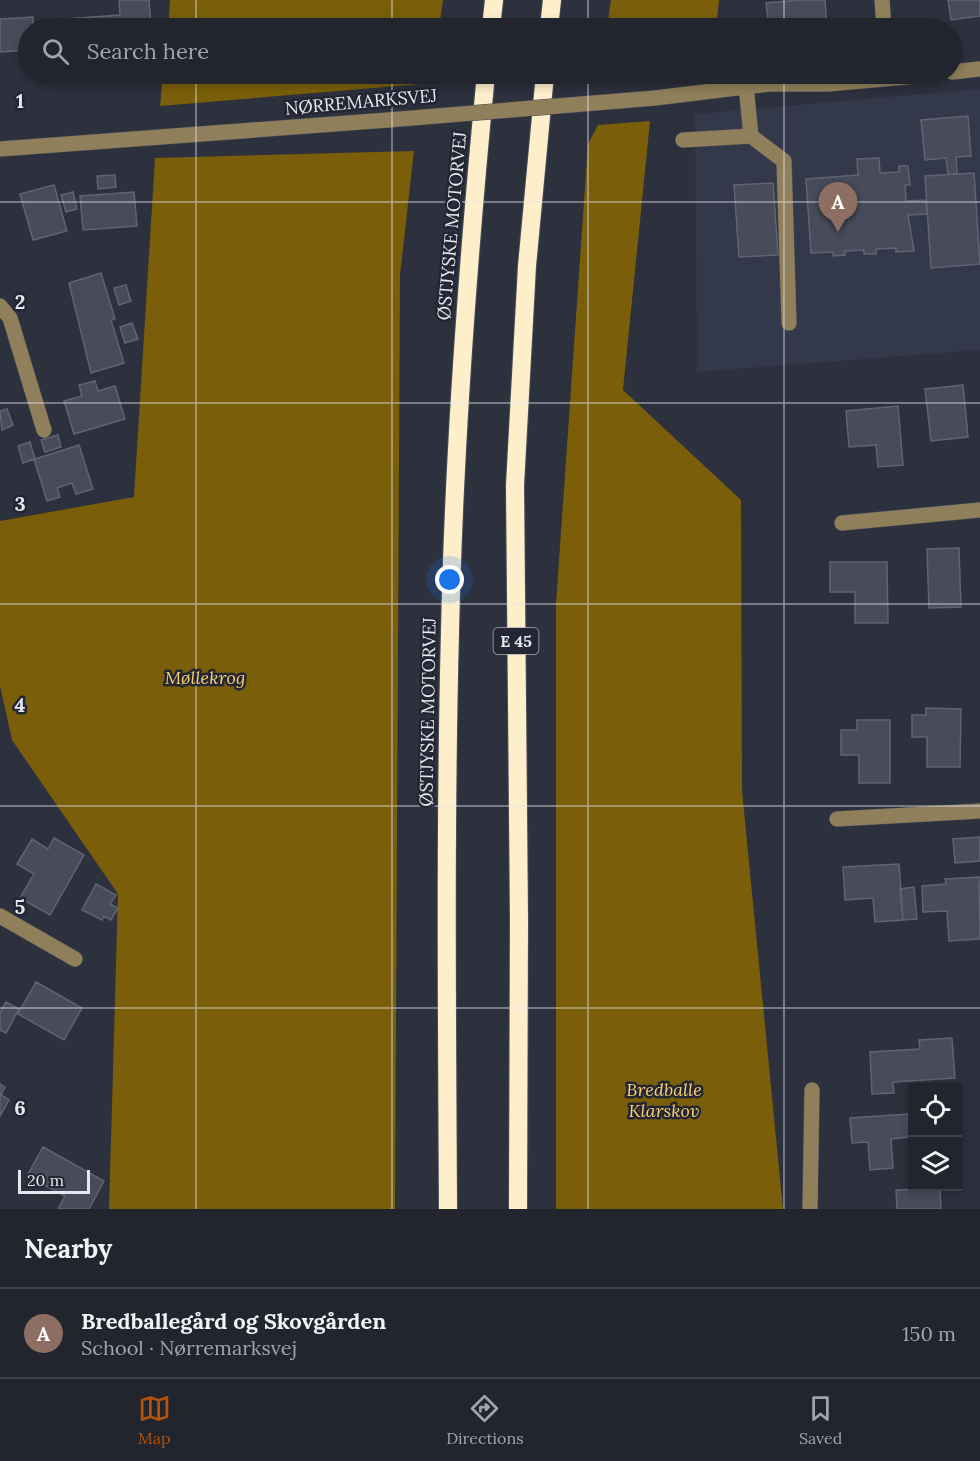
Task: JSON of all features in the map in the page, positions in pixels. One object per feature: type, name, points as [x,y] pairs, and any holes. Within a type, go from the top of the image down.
[{"type":"highway","points":[[492,18],[494,0]]},
{"type":"highway","points":[[550,18],[552,0]]},
{"type":"highway","name":"ØSTJYSKE MOTORVEJ","points":[[448,1209],[451,597],[468,268],[485,84]]},
{"type":"highway","name":"E 45","points":[[518,1209],[519,907],[515,485],[527,266],[544,84]]},
{"type":"street","points":[[882,0],[883,18]]},
{"type":"street","points":[[962,71],[980,69]]},
{"type":"street","name":"NØRREMARKSVEJ","points":[[0,149],[655,98],[746,86],[828,84]]},
{"type":"street","points":[[746,86],[751,136]]},
{"type":"street","points":[[683,140],[751,136],[783,161],[789,323]]},
{"type":"street","points":[[0,306],[10,318],[44,430]]},
{"type":"street","points":[[842,524],[980,510]]},
{"type":"street","points":[[837,819],[980,811]]},
{"type":"street","points":[[0,916],[75,959]]},
{"type":"street","points":[[810,1209],[812,1090]]},
{"type":"shaded area","points":[[980,89],[980,350],[697,372],[695,114]]},
{"type":"green space","points":[[170,0],[443,0],[440,18],[169,18]]},
{"type":"green space","points":[[611,0],[719,0],[717,18],[608,18]]},
{"type":"green space","points":[[162,84],[421,84],[160,106]]},
{"type":"green space","name":"Bredballe Klarskov","points":[[650,121],[623,390],[741,500],[742,791],[783,1209],[556,1209],[556,604],[588,144],[598,125]]},
{"type":"green space","name":"Møllekrog","points":[[414,151],[400,275],[395,1209],[109,1209],[118,894],[12,740],[0,686],[0,521],[134,497],[155,158]]},
{"type":"building","points":[[119,0],[149,0],[150,18],[79,18],[120,15]]},
{"type":"building","points":[[825,0],[826,18],[768,18],[766,3]]},
{"type":"building","points":[[948,0],[980,0],[980,16],[951,18]]},
{"type":"building","points":[[33,17],[18,18],[18,51],[0,52],[0,19]]},
{"type":"building","points":[[968,116],[971,156],[956,157],[957,174],[948,174],[946,158],[925,160],[921,120]]},
{"type":"building","points":[[879,158],[880,173],[899,172],[899,166],[908,166],[910,185],[905,185],[906,201],[926,200],[927,214],[908,215],[914,251],[896,252],[896,248],[876,249],[876,254],[864,254],[864,250],[845,251],[845,255],[833,256],[833,252],[811,253],[806,179],[858,175],[857,159]]},
{"type":"building","points":[[974,173],[980,264],[931,268],[925,176]]},
{"type":"building","points":[[115,175],[116,187],[98,189],[97,176]]},
{"type":"building","points":[[773,183],[778,255],[739,257],[734,185]]},
{"type":"building","points":[[54,185],[67,231],[33,240],[20,194]]},
{"type":"building","points":[[73,192],[77,209],[66,212],[61,195]]},
{"type":"building","points":[[134,192],[137,226],[83,230],[80,196]]},
{"type":"building","points":[[101,273],[115,319],[111,320],[124,363],[91,373],[69,283]]},
{"type":"building","points":[[126,285],[131,301],[119,305],[114,288]]},
{"type":"building","points":[[132,323],[138,339],[125,343],[120,327]]},
{"type":"building","points":[[95,381],[98,391],[115,386],[125,419],[74,434],[64,401],[82,396],[79,385]]},
{"type":"building","points":[[963,385],[968,437],[931,441],[925,389]]},
{"type":"building","points":[[898,406],[903,465],[878,467],[876,445],[849,447],[846,411]]},
{"type":"building","points":[[7,409],[13,425],[2,430],[0,411]]},
{"type":"building","points":[[58,435],[61,447],[45,452],[41,440]]},
{"type":"building","points":[[30,442],[35,459],[79,445],[93,489],[76,494],[72,483],[57,488],[60,497],[47,501],[34,459],[23,463],[18,446]]},
{"type":"building","points":[[959,548],[961,607],[929,608],[927,549]]},
{"type":"building","points":[[830,562],[887,562],[888,623],[855,623],[855,592],[830,592]]},
{"type":"building","points":[[926,708],[961,709],[960,767],[927,767],[927,737],[912,737],[912,715],[926,715]]},
{"type":"building","points":[[857,720],[890,720],[890,783],[859,783],[859,755],[841,755],[841,730],[857,730]]},
{"type":"building","points":[[980,837],[980,861],[955,863],[953,839]]},
{"type":"building","points":[[54,838],[84,855],[50,915],[20,898],[34,874],[17,864],[32,839],[48,849]]},
{"type":"building","points":[[899,864],[903,920],[875,922],[873,898],[845,900],[843,867]]},
{"type":"building","points":[[979,877],[980,939],[949,941],[947,911],[923,912],[922,886],[946,884],[945,879]]},
{"type":"building","points":[[96,884],[116,895],[110,904],[118,908],[111,920],[104,916],[102,920],[82,910]]},
{"type":"building","points":[[914,887],[917,919],[903,920],[900,889]]},
{"type":"building","points":[[36,982],[82,1008],[64,1040],[18,1014]]},
{"type":"building","points":[[6,1002],[19,1009],[6,1033],[0,1030],[0,1012]]},
{"type":"building","points":[[952,1038],[955,1078],[893,1082],[894,1093],[872,1094],[870,1052],[920,1049],[919,1040]]},
{"type":"building","points":[[0,1084],[5,1087],[1,1095],[9,1100],[0,1116]]},
{"type":"building","points":[[908,1114],[908,1137],[891,1139],[893,1168],[870,1170],[868,1142],[852,1143],[850,1118]]},
{"type":"building","points":[[43,1147],[104,1181],[89,1209],[58,1209],[65,1196],[27,1176]]},
{"type":"building","points":[[896,1190],[940,1191],[941,1209],[897,1209]]},
{"type":"place","name":"Bredballegård og Skovgården","points":[[838,232]]}]
